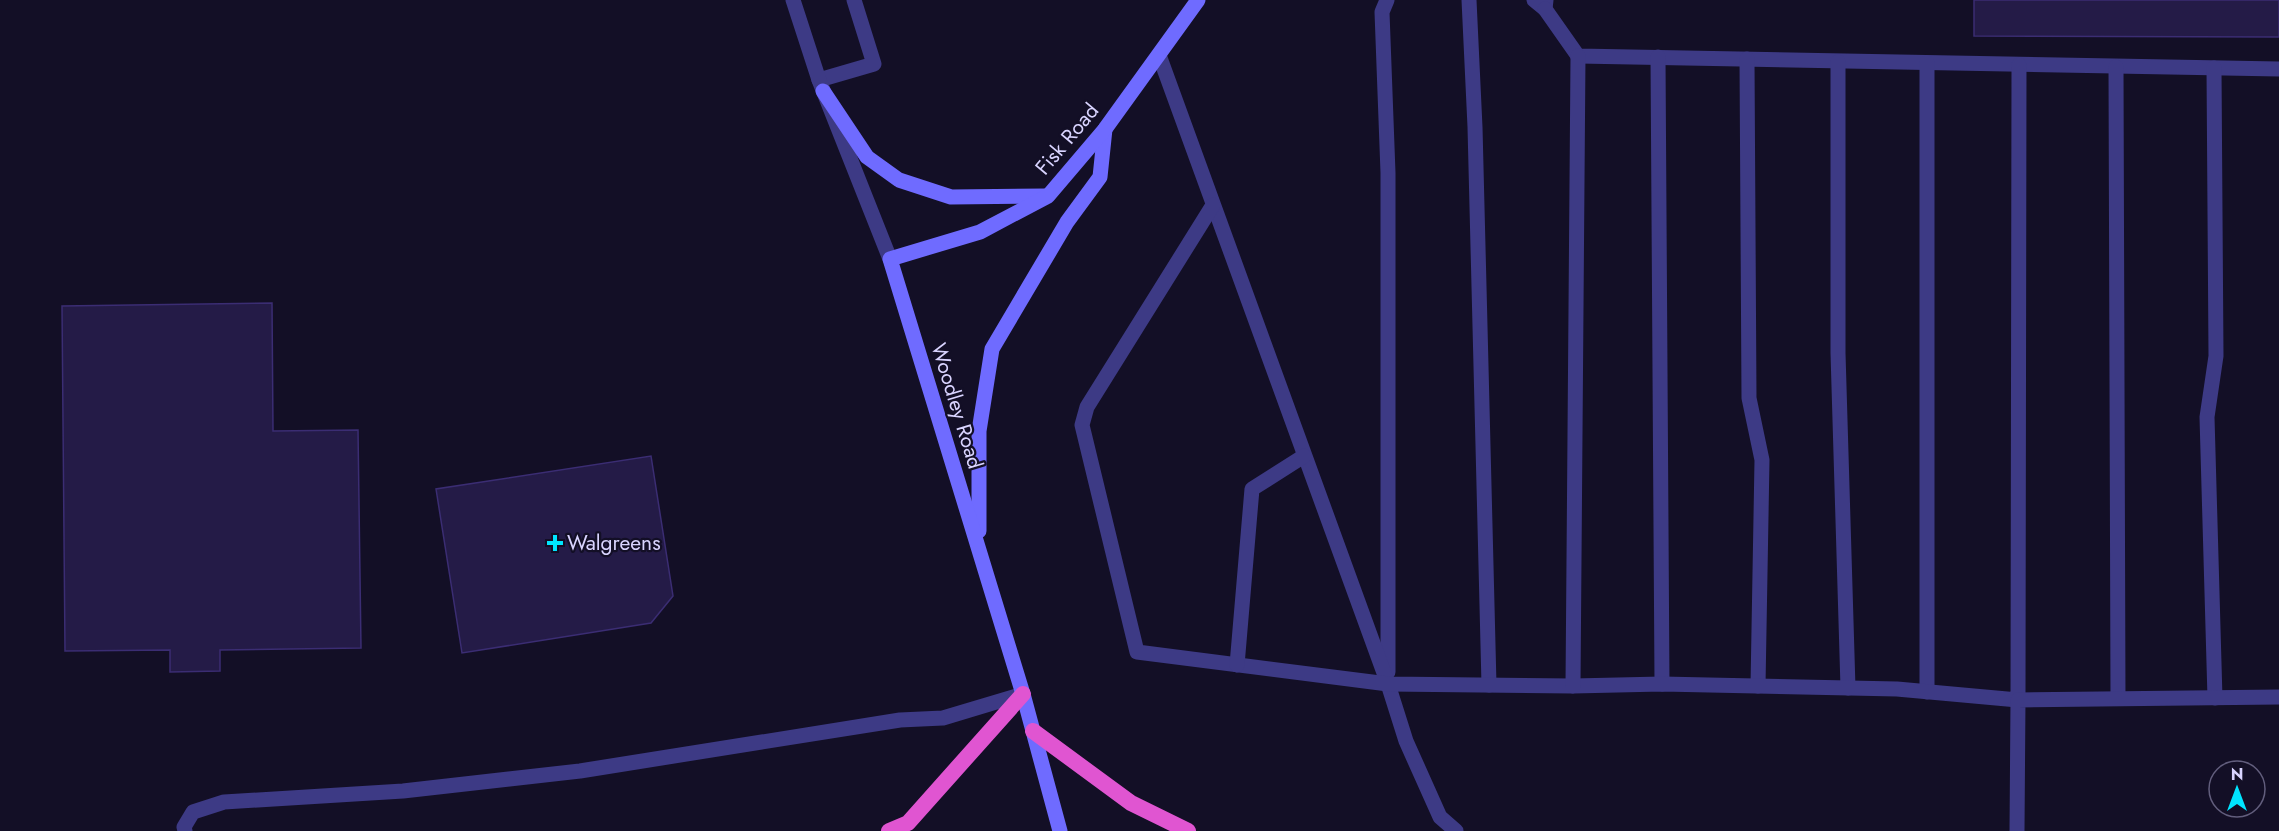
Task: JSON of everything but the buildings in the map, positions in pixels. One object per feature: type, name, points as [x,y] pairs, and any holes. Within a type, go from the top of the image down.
[{"type":"highway","points":[[889,831],[908,823],[1023,694]]},
{"type":"highway","points":[[1033,731],[1131,803],[1188,831]]},
{"type":"main road","name":"Fisk Road","points":[[890,258],[980,232],[1048,196],[1105,129],[1198,0]]},
{"type":"main road","points":[[821,86],[867,157],[899,180],[951,197],[1048,196]]},
{"type":"main road","points":[[979,546],[979,431],[993,349],[1067,222],[1100,177],[1105,129]]},
{"type":"main road","name":"Woodley Road","points":[[890,258],[1023,694],[1060,831]]},
{"type":"street","name":"Woodley Road","points":[[793,0],[821,86],[890,258]]},
{"type":"street","points":[[821,86],[874,64],[854,0]]},
{"type":"street","points":[[1387,0],[1382,12],[1388,173],[1388,684]]},
{"type":"street","points":[[1469,0],[1475,127],[1489,685]]},
{"type":"street","points":[[1542,3],[1578,56],[1573,686]]},
{"type":"street","points":[[1159,55],[1407,741],[1440,817],[1456,831]]},
{"type":"street","points":[[1578,56],[2279,69]]},
{"type":"street","points":[[1658,57],[1662,684]]},
{"type":"street","points":[[1747,59],[1749,398],[1761,460],[1758,686]]},
{"type":"street","points":[[1838,62],[1838,353],[1848,688]]},
{"type":"street","points":[[1927,63],[1927,692]]},
{"type":"street","points":[[2017,831],[2019,65]]},
{"type":"street","points":[[2116,67],[2118,698]]},
{"type":"street","points":[[2214,68],[2216,356],[2207,417],[2215,698]]},
{"type":"street","points":[[1213,205],[1087,407],[1082,425],[1137,652],[1388,684],[1573,686],[1662,684],[1848,688],[2019,700],[2279,697]]},
{"type":"street","points":[[1237,664],[1252,489],[1304,456]]},
{"type":"street","points":[[185,831],[184,827],[193,812],[224,802],[403,792],[580,771],[900,720],[943,718],[1023,694]]},
{"type":"place","name":"Walgreens","points":[[555,543]]}]
